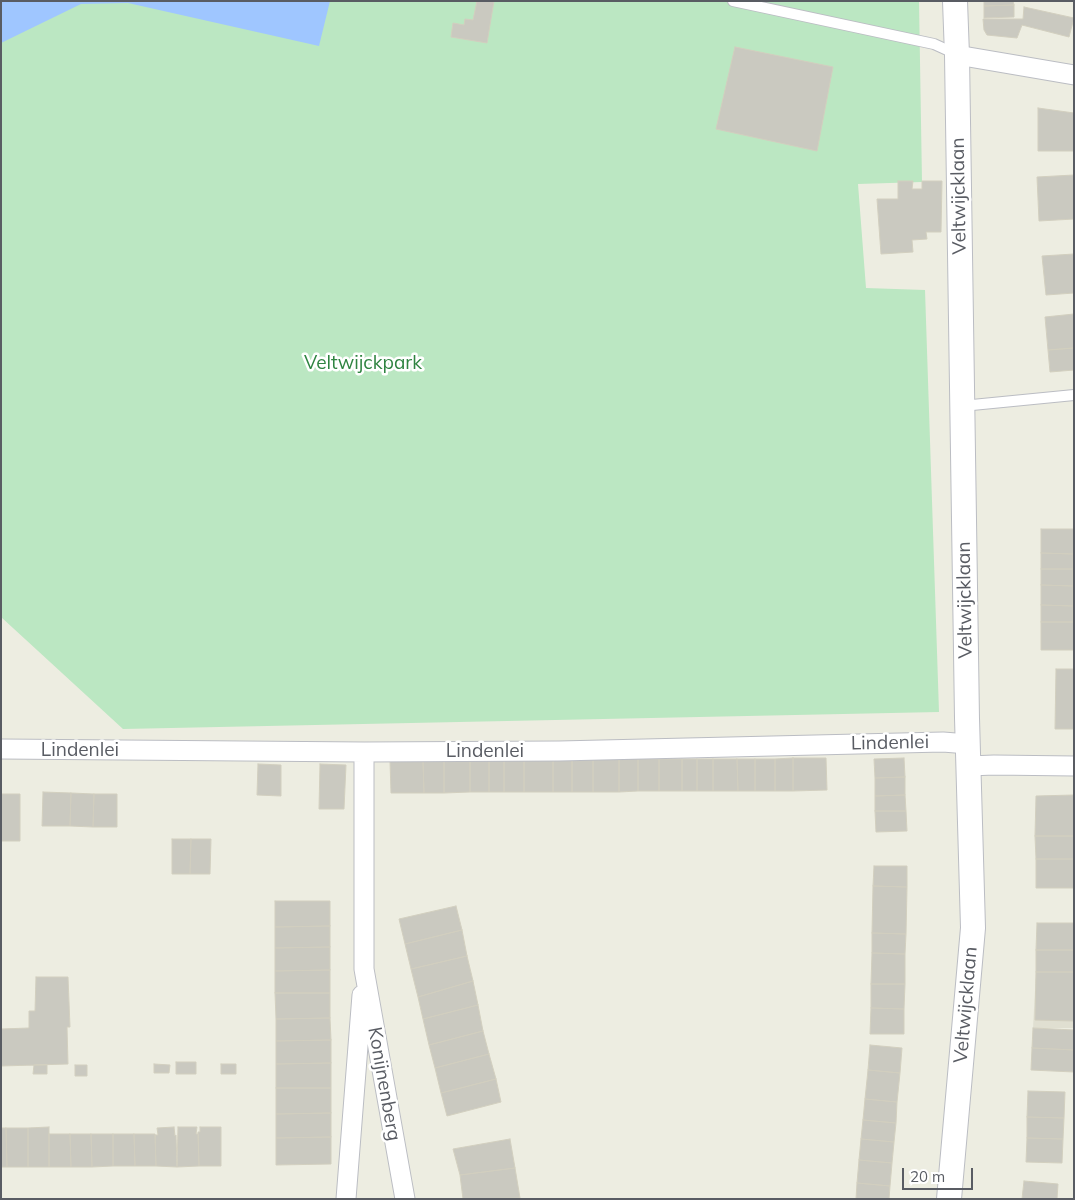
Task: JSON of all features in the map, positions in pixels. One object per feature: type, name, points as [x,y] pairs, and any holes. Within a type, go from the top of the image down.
[{"type":"street","name":"Veltwijcklaan","points":[[950,1199],[973,928],[955,1]]},
{"type":"street","points":[[957,54],[1074,75]]},
{"type":"street","name":"Lindenlei","points":[[1,749],[364,752],[559,751],[933,742],[969,755],[1074,766]]},
{"type":"street","name":"Konijnenberg","points":[[346,1199],[364,969],[364,752]]},
{"type":"street","name":"Konijnenberg","points":[[364,969],[405,1199]]},
{"type":"lane","points":[[733,1],[934,44],[957,54]]},
{"type":"lane","points":[[962,406],[1074,395]]},
{"type":"shaded area","points":[[1036,972],[1074,972],[1074,1028],[1033,1028]]},
{"type":"green space","name":"Veltwijckpark","points":[[1,1],[919,1],[922,182],[858,184],[866,288],[925,290],[939,712],[123,729],[1,617]]},
{"type":"water","points":[[1,1],[330,1],[319,46],[128,3],[81,4],[1,43]]},
{"type":"building","points":[[477,1],[494,1],[487,43],[451,37],[453,23],[464,25],[465,19],[473,20]]},
{"type":"building","points":[[984,1],[1013,1],[1014,5],[984,6]]},
{"type":"building","points":[[1014,5],[1014,17],[984,18],[984,6]]},
{"type":"building","points":[[1024,7],[1074,18],[1069,37],[1022,25],[1017,38],[987,35],[984,30],[983,19],[1023,19]]},
{"type":"building","points":[[735,47],[833,67],[817,151],[716,129]]},
{"type":"building","points":[[1038,108],[1074,113],[1074,151],[1038,151]]},
{"type":"building","points":[[1074,175],[1074,219],[1039,221],[1037,177]]},
{"type":"building","points":[[898,181],[913,181],[912,189],[922,189],[922,181],[942,181],[941,232],[926,232],[927,239],[912,240],[913,252],[881,254],[877,199],[898,199]]},
{"type":"building","points":[[1074,254],[1074,293],[1046,295],[1042,256]]},
{"type":"building","points":[[1074,314],[1074,348],[1048,350],[1045,317]]},
{"type":"building","points":[[1074,348],[1074,370],[1050,372],[1048,350]]},
{"type":"building","points":[[1041,529],[1074,529],[1073,554],[1041,553]]},
{"type":"building","points":[[1041,553],[1073,554],[1073,569],[1041,569]]},
{"type":"building","points":[[1041,569],[1073,569],[1073,586],[1041,585]]},
{"type":"building","points":[[1041,585],[1073,586],[1073,606],[1041,605]]},
{"type":"building","points":[[1041,605],[1073,606],[1073,622],[1041,622]]},
{"type":"building","points":[[1041,622],[1074,622],[1074,650],[1041,650]]},
{"type":"building","points":[[1056,669],[1074,669],[1074,729],[1055,729]]},
{"type":"building","points":[[793,758],[826,758],[827,790],[793,791]]},
{"type":"building","points":[[793,758],[793,791],[775,791],[775,759]]},
{"type":"building","points":[[904,758],[905,777],[875,778],[874,759]]},
{"type":"building","points":[[619,759],[638,759],[638,791],[619,792]]},
{"type":"building","points":[[619,759],[619,792],[593,792],[593,760]]},
{"type":"building","points":[[638,759],[659,759],[659,791],[638,791]]},
{"type":"building","points":[[659,759],[682,759],[682,791],[659,791]]},
{"type":"building","points":[[682,759],[697,759],[697,791],[682,791]]},
{"type":"building","points":[[697,759],[713,759],[713,791],[697,791]]},
{"type":"building","points":[[713,759],[737,759],[738,791],[713,791]]},
{"type":"building","points":[[737,759],[755,759],[755,791],[738,791]]},
{"type":"building","points":[[755,759],[775,759],[775,791],[755,791]]},
{"type":"building","points":[[444,760],[470,760],[470,792],[444,793]]},
{"type":"building","points":[[444,760],[444,793],[424,793],[423,761]]},
{"type":"building","points":[[470,760],[489,760],[489,792],[470,792]]},
{"type":"building","points":[[489,760],[504,760],[504,792],[489,792]]},
{"type":"building","points":[[504,760],[524,760],[524,792],[504,792]]},
{"type":"building","points":[[524,760],[553,760],[553,792],[524,792]]},
{"type":"building","points":[[553,760],[572,760],[572,792],[553,792]]},
{"type":"building","points":[[572,760],[593,760],[593,792],[572,792]]},
{"type":"building","points":[[390,761],[423,761],[424,793],[391,793]]},
{"type":"building","points":[[258,764],[281,765],[281,796],[257,795]]},
{"type":"building","points":[[320,764],[346,765],[344,809],[319,809]]},
{"type":"building","points":[[905,777],[905,795],[875,796],[875,778]]},
{"type":"building","points":[[43,792],[71,793],[70,826],[42,826]]},
{"type":"building","points":[[71,793],[94,794],[93,827],[70,826]]},
{"type":"building","points":[[1,794],[20,794],[20,841],[1,841]]},
{"type":"building","points":[[94,794],[117,794],[117,827],[93,827]]},
{"type":"building","points":[[905,795],[906,811],[875,811],[875,796]]},
{"type":"building","points":[[1074,795],[1074,836],[1035,836],[1036,796]]},
{"type":"building","points":[[875,811],[906,811],[907,831],[876,832]]},
{"type":"building","points":[[1035,836],[1074,836],[1074,859],[1036,859]]},
{"type":"building","points":[[172,839],[191,839],[190,874],[172,874]]},
{"type":"building","points":[[191,839],[211,839],[210,874],[190,874]]},
{"type":"building","points":[[1036,859],[1074,859],[1074,888],[1036,888]]},
{"type":"building","points":[[874,866],[907,866],[907,887],[873,886]]},
{"type":"building","points":[[873,886],[907,887],[906,934],[872,933]]},
{"type":"building","points":[[275,901],[330,901],[330,926],[275,927]]},
{"type":"building","points":[[456,906],[462,930],[405,944],[399,919]]},
{"type":"building","points":[[1037,923],[1074,923],[1074,950],[1036,950]]},
{"type":"building","points":[[330,926],[330,947],[275,948],[275,927]]},
{"type":"building","points":[[462,930],[467,956],[411,969],[405,944]]},
{"type":"building","points":[[872,933],[906,934],[905,954],[872,953]]},
{"type":"building","points":[[330,947],[330,970],[275,971],[275,948]]},
{"type":"building","points":[[1036,950],[1074,950],[1074,972],[1036,972]]},
{"type":"building","points":[[872,953],[905,954],[905,984],[871,984]]},
{"type":"building","points":[[467,956],[473,981],[418,997],[411,969]]},
{"type":"building","points":[[330,970],[330,993],[275,993],[275,971]]},
{"type":"building","points":[[1036,972],[1074,972],[1074,1021],[1035,1020]]},
{"type":"building","points":[[36,977],[68,977],[70,1027],[67,1027],[68,1064],[1,1066],[1,1029],[29,1028],[29,1011],[35,1011]]},
{"type":"building","points":[[473,981],[478,1005],[423,1019],[418,997]]},
{"type":"building","points":[[871,984],[905,984],[904,1009],[871,1008]]},
{"type":"building","points":[[275,993],[330,993],[330,1018],[276,1019]]},
{"type":"building","points":[[478,1005],[483,1031],[429,1045],[423,1019]]},
{"type":"building","points":[[871,1008],[904,1009],[904,1034],[870,1034]]},
{"type":"building","points":[[330,1018],[331,1040],[276,1041],[276,1019]]},
{"type":"building","points":[[1033,1028],[1074,1030],[1074,1050],[1032,1048]]},
{"type":"building","points":[[483,1031],[489,1054],[435,1068],[429,1045]]},
{"type":"building","points":[[331,1040],[331,1063],[276,1064],[276,1041]]},
{"type":"building","points":[[870,1045],[902,1048],[900,1073],[868,1070]]},
{"type":"building","points":[[1032,1048],[1074,1050],[1074,1072],[1031,1070]]},
{"type":"building","points":[[489,1054],[496,1079],[441,1093],[435,1068]]},
{"type":"building","points":[[176,1062],[196,1062],[196,1074],[176,1074]]},
{"type":"building","points":[[331,1063],[331,1088],[276,1088],[276,1064]]},
{"type":"building","points":[[154,1064],[170,1065],[169,1073],[154,1073]]},
{"type":"building","points":[[221,1064],[236,1064],[236,1074],[221,1074]]},
{"type":"building","points":[[34,1065],[47,1065],[47,1074],[33,1074]]},
{"type":"building","points":[[75,1065],[87,1065],[87,1076],[75,1076]]},
{"type":"building","points":[[868,1070],[900,1073],[897,1102],[865,1099]]},
{"type":"building","points":[[496,1079],[501,1102],[447,1116],[441,1093]]},
{"type":"building","points":[[276,1088],[331,1088],[331,1113],[276,1114]]},
{"type":"building","points":[[1028,1091],[1065,1092],[1064,1118],[1027,1117]]},
{"type":"building","points":[[865,1099],[897,1102],[896,1123],[863,1120]]},
{"type":"building","points":[[331,1113],[331,1137],[276,1138],[276,1114]]},
{"type":"building","points":[[1027,1117],[1064,1118],[1063,1139],[1027,1138]]},
{"type":"building","points":[[863,1120],[896,1123],[894,1142],[861,1139]]},
{"type":"building","points":[[49,1127],[49,1167],[28,1167],[28,1128]]},
{"type":"building","points":[[174,1127],[177,1167],[156,1166],[155,1135],[158,1135],[157,1128]]},
{"type":"building","points":[[178,1127],[197,1127],[199,1166],[177,1167]]},
{"type":"building","points":[[200,1127],[221,1127],[221,1166],[199,1166],[198,1132],[200,1132]]},
{"type":"building","points":[[1,1128],[6,1128],[7,1167],[1,1167]]},
{"type":"building","points":[[6,1128],[28,1128],[28,1167],[7,1167]]},
{"type":"building","points":[[49,1134],[70,1134],[71,1167],[49,1167]]},
{"type":"building","points":[[70,1134],[91,1134],[92,1167],[71,1167]]},
{"type":"building","points":[[91,1134],[113,1134],[113,1166],[92,1167]]},
{"type":"building","points":[[113,1134],[134,1134],[135,1166],[113,1166]]},
{"type":"building","points":[[134,1134],[155,1134],[156,1166],[135,1166]]},
{"type":"building","points":[[331,1137],[331,1164],[276,1165],[276,1138]]},
{"type":"building","points":[[1027,1138],[1063,1139],[1062,1163],[1026,1162]]},
{"type":"building","points":[[510,1139],[515,1168],[460,1175],[453,1149]]},
{"type":"building","points":[[861,1139],[894,1142],[892,1163],[859,1160]]},
{"type":"building","points":[[859,1160],[892,1163],[890,1186],[857,1183]]},
{"type":"building","points":[[515,1168],[520,1198],[463,1199],[460,1175]]},
{"type":"building","points":[[1024,1181],[1058,1184],[1057,1199],[1022,1199]]},
{"type":"building","points":[[857,1183],[890,1186],[889,1199],[856,1199]]}]
